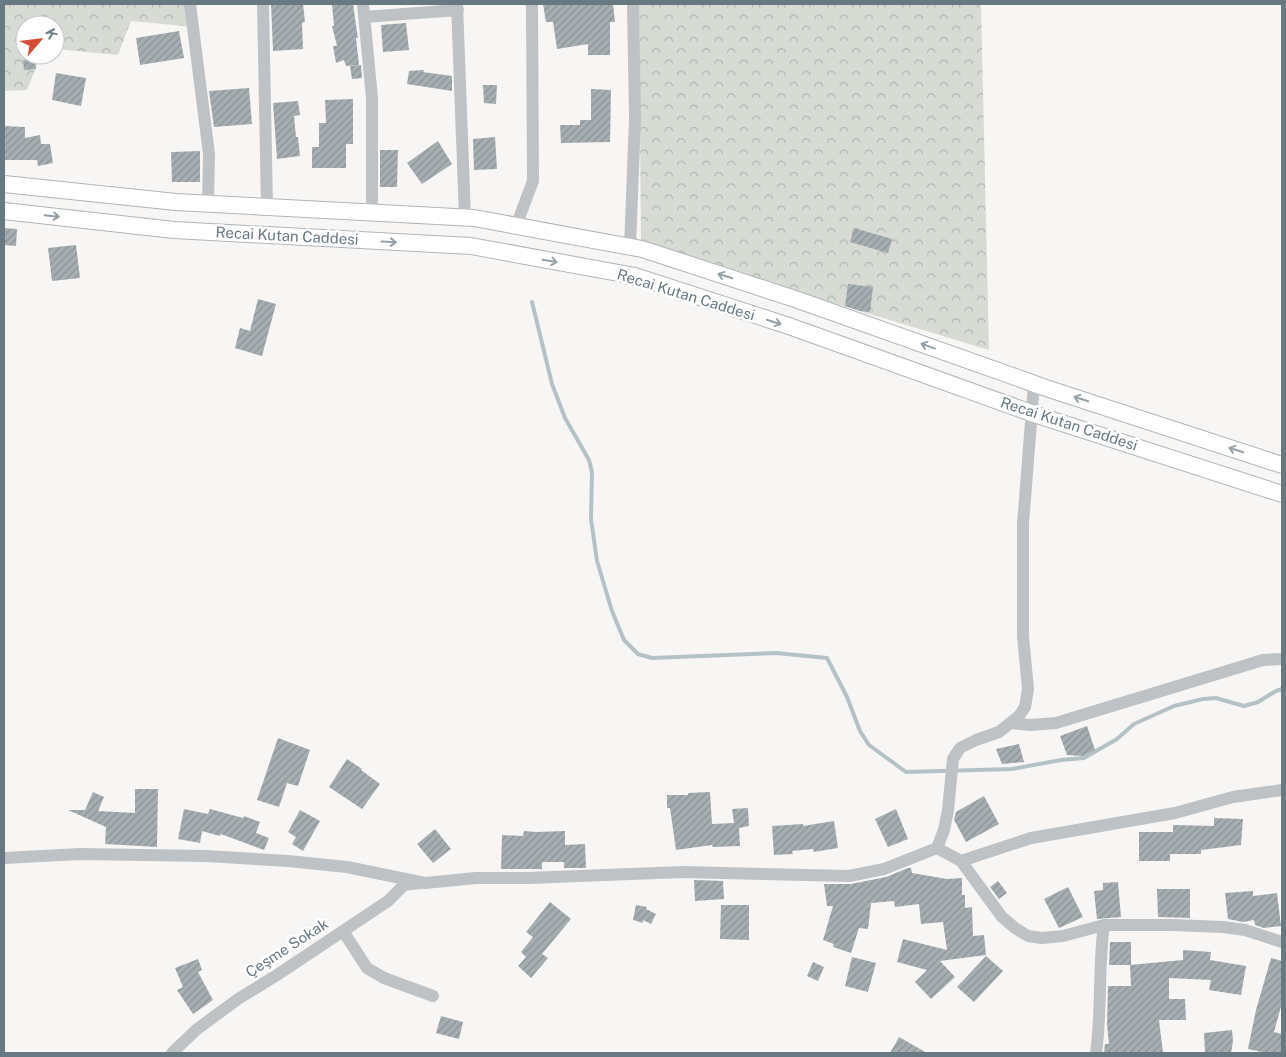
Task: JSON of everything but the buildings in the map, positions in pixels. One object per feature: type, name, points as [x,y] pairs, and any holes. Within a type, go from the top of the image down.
[{"type":"main road","name":"Recai Kutan Caddesi","points":[[4,184],[176,202],[465,218],[642,249],[798,300],[1034,384],[1282,465]]},
{"type":"main road","name":"Recai Kutan Caddesi","points":[[4,211],[174,230],[471,246],[635,276],[788,326],[1032,412],[1282,494]]},
{"type":"street","points":[[190,4],[209,154],[208,204]]},
{"type":"street","points":[[263,4],[267,207]]},
{"type":"street","points":[[362,4],[372,98],[372,213]]},
{"type":"street","points":[[516,226],[533,181],[532,4]]},
{"type":"street","points":[[630,247],[635,119],[633,4]]},
{"type":"street","points":[[364,17],[458,7],[465,218]]},
{"type":"street","points":[[4,858],[80,854],[215,857],[288,861],[347,867],[425,883],[476,878],[528,878],[683,872],[849,876],[884,869],[937,848],[944,830],[954,759],[960,748],[999,732],[1019,716],[1025,707],[1028,689],[1023,636],[1023,524],[1034,384]]},
{"type":"street","points":[[1011,723],[1030,725],[1056,723],[1263,660],[1282,659]]},
{"type":"street","points":[[960,861],[1031,838],[1175,813],[1234,797],[1282,790]]},
{"type":"street","points":[[937,848],[960,861],[1002,917],[1028,936],[1042,938],[1063,936],[1104,925],[1223,927],[1245,930],[1282,942]]},
{"type":"street","name":"Çeşme Sokak","points":[[172,1053],[190,1035],[213,1017],[388,901],[404,885],[425,883]]},
{"type":"street","points":[[1096,1053],[1099,1023],[1100,951],[1104,925]]},
{"type":"street","points":[[343,931],[367,968],[384,978],[433,996]]},
{"type":"green space","points":[[4,4],[190,4],[193,27],[131,21],[118,55],[65,50],[65,15],[15,15],[15,65],[37,65],[27,90],[4,91]]},
{"type":"green space","points":[[639,4],[981,4],[989,350],[641,245]]},
{"type":"waterway","points":[[532,302],[552,384],[565,418],[589,460],[592,472],[591,519],[597,561],[612,611],[624,640],[638,654],[652,658],[776,653],[827,658],[847,697],[860,731],[869,745],[906,772],[1012,769],[1084,758],[1117,739],[1134,724],[1174,706],[1216,698],[1244,706],[1258,702],[1282,689]]}]
